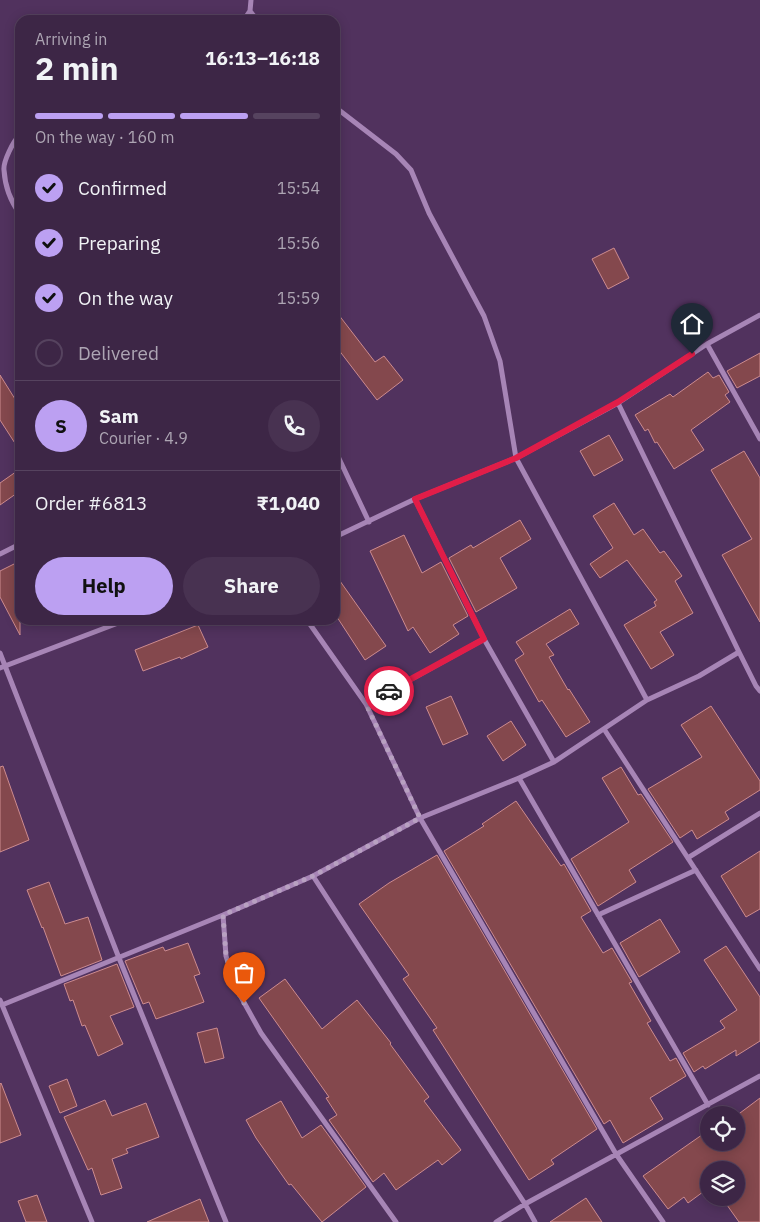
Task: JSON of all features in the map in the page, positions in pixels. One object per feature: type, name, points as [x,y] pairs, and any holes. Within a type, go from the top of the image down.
[{"type":"street","points":[[247,15],[250,10],[250,0]]},
{"type":"street","points":[[250,10],[254,15]]},
{"type":"street","points":[[340,112],[396,154],[411,170],[430,213],[484,316],[500,361],[516,458],[647,700]]},
{"type":"street","points":[[15,139],[3,168],[12,204],[15,208]]},
{"type":"street","points":[[340,535],[415,499],[516,458],[618,402],[707,344],[760,315]]},
{"type":"street","points":[[707,344],[760,438]]},
{"type":"street","points":[[618,402],[739,652],[760,691]]},
{"type":"street","points":[[340,461],[369,522]]},
{"type":"street","points":[[415,499],[484,639],[554,762]]},
{"type":"street","points":[[0,554],[15,546]]},
{"type":"street","points":[[3,667],[113,625]]},
{"type":"street","points":[[311,625],[366,704],[420,818],[616,1154],[663,1222]]},
{"type":"street","points":[[366,704],[484,639]]},
{"type":"street","points":[[92,1222],[1,1002],[119,958],[313,876],[420,818],[554,762],[647,700],[699,676],[739,652]]},
{"type":"street","points":[[0,653],[3,667],[226,1222]]},
{"type":"street","points":[[604,728],[760,969]]},
{"type":"street","points":[[519,778],[708,1105]]},
{"type":"street","points":[[689,857],[760,813]]},
{"type":"street","points":[[598,915],[696,870]]},
{"type":"street","points":[[313,876],[535,1222]]},
{"type":"street","points":[[223,915],[228,964],[236,988],[261,1033],[396,1222]]},
{"type":"street","points":[[496,1222],[525,1204],[760,1076]]},
{"type":"building","points":[[614,248],[629,278],[608,289],[592,259]]},
{"type":"building","points":[[340,316],[375,362],[384,356],[403,380],[377,400],[340,352]]},
{"type":"building","points":[[760,353],[760,376],[737,388],[727,371]]},
{"type":"building","points":[[708,372],[713,378],[719,375],[729,392],[725,395],[730,402],[691,430],[704,450],[674,469],[657,442],[655,443],[648,429],[645,431],[635,415],[670,394],[673,397]]},
{"type":"building","points":[[0,375],[15,399],[15,443],[0,420]]},
{"type":"building","points":[[609,435],[623,460],[594,476],[580,451]]},
{"type":"building","points":[[744,451],[760,478],[760,622],[722,555],[752,539],[711,470]]},
{"type":"building","points":[[15,472],[15,494],[0,505],[0,483]]},
{"type":"building","points":[[614,503],[634,535],[643,529],[660,553],[664,551],[682,576],[675,581],[693,613],[660,632],[674,655],[651,669],[624,625],[656,606],[654,602],[657,600],[627,560],[600,578],[590,564],[613,548],[593,516]]},
{"type":"building","points":[[520,520],[531,539],[500,558],[517,588],[476,612],[449,558],[471,545],[473,548]]},
{"type":"building","points":[[404,535],[422,573],[441,562],[468,616],[453,625],[459,634],[430,653],[413,627],[408,631],[370,551]]},
{"type":"building","points":[[14,564],[15,566],[15,625],[20,625],[20,635],[0,597],[0,571]]},
{"type":"building","points":[[340,581],[386,646],[365,660],[340,622]]},
{"type":"building","points":[[570,609],[579,624],[546,644],[554,655],[549,657],[568,690],[590,722],[566,737],[542,700],[539,702],[515,660],[524,654],[516,642]]},
{"type":"building","points":[[198,625],[208,647],[181,659],[180,657],[143,671],[135,650]]},
{"type":"building","points":[[451,696],[468,734],[443,745],[426,707]]},
{"type":"building","points":[[711,706],[760,781],[760,790],[725,812],[729,819],[697,839],[692,830],[680,838],[648,789],[702,757],[681,725]]},
{"type":"building","points":[[511,721],[526,745],[503,761],[487,736]]},
{"type":"building","points":[[3,766],[29,840],[0,852],[0,767]]},
{"type":"building","points":[[621,767],[638,795],[641,794],[673,842],[629,870],[636,882],[598,906],[571,859],[629,822],[602,778]]},
{"type":"building","points":[[516,801],[561,866],[564,864],[591,911],[581,917],[603,953],[612,948],[632,982],[629,983],[651,1021],[647,1023],[670,1061],[676,1058],[686,1076],[650,1098],[663,1119],[623,1143],[610,1120],[604,1124],[444,851],[484,826],[482,824]]},
{"type":"building","points":[[760,851],[760,909],[746,917],[721,876]]},
{"type":"building","points":[[437,855],[597,1129],[551,1160],[554,1164],[529,1180],[433,1030],[437,1028],[403,979],[409,975],[359,904],[389,883]]},
{"type":"building","points":[[49,882],[65,924],[88,917],[102,960],[61,976],[27,890]]},
{"type":"building","points":[[660,919],[680,952],[639,977],[620,943]]},
{"type":"building","points":[[188,943],[200,974],[194,976],[204,1002],[156,1019],[149,1002],[143,1004],[125,961],[163,947],[165,951]]},
{"type":"building","points":[[726,946],[760,997],[760,1041],[736,1056],[736,1050],[705,1069],[703,1066],[694,1072],[683,1053],[725,1028],[720,1021],[737,1010],[704,960]]},
{"type":"building","points":[[117,964],[134,1007],[110,1016],[123,1044],[98,1056],[85,1025],[82,1026],[73,1000],[70,1001],[64,984]]},
{"type":"building","points":[[285,979],[322,1029],[357,1000],[391,1043],[429,1097],[424,1101],[461,1150],[442,1165],[438,1160],[396,1190],[384,1173],[373,1182],[329,1120],[337,1115],[326,1098],[329,1097],[259,998]]},
{"type":"building","points":[[217,1028],[224,1058],[205,1063],[197,1033]]},
{"type":"building","points":[[67,1079],[77,1106],[60,1113],[49,1086]]},
{"type":"building","points":[[0,1084],[21,1135],[0,1143]]},
{"type":"building","points":[[760,1098],[760,1222],[739,1222],[728,1206],[745,1206],[745,1161],[700,1161],[700,1194],[688,1203],[684,1197],[668,1209],[643,1176],[700,1136],[700,1151],[745,1151],[745,1109]]},
{"type":"building","points":[[105,1100],[112,1116],[146,1103],[159,1137],[126,1149],[128,1153],[112,1159],[122,1188],[101,1195],[92,1168],[88,1170],[64,1117]]},
{"type":"building","points":[[281,1101],[302,1138],[321,1125],[366,1187],[322,1222],[291,1184],[289,1185],[256,1138],[246,1120]]},
{"type":"building","points":[[37,1195],[47,1222],[26,1222],[18,1201]]},
{"type":"building","points":[[586,1198],[602,1222],[550,1222]]},
{"type":"building","points":[[200,1199],[209,1222],[147,1222]]},
{"type":"way so far","points":[[244,1003],[236,988],[226,956],[223,915],[313,876],[420,818],[366,704],[389,691]]},
{"type":"route","points":[[389,691],[484,639],[415,499],[516,458],[618,402],[692,354]]}]
